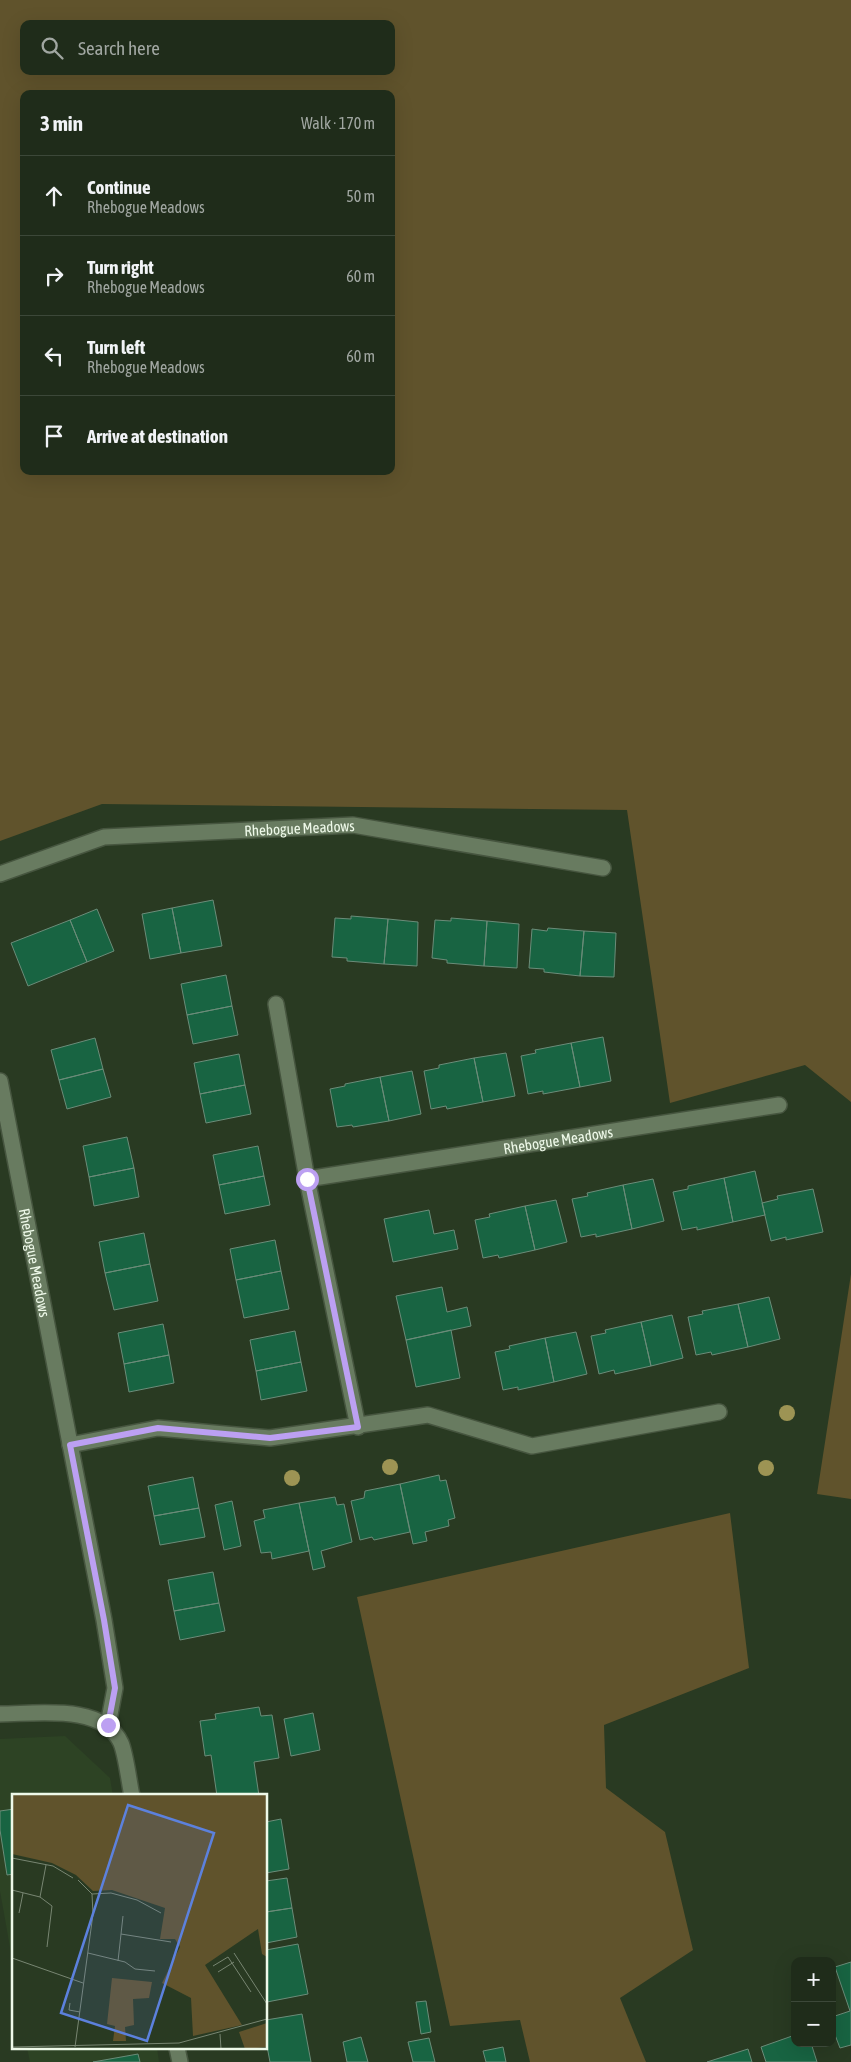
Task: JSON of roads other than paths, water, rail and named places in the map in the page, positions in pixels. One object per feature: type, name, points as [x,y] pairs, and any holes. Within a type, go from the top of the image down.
[{"type":"street","name":"Rhebogue Meadows","points":[[0,874],[104,837],[353,826],[603,868]]},
{"type":"street","points":[[276,1004],[307,1179],[358,1427]]},
{"type":"street","name":"Rhebogue Meadows","points":[[0,1081],[104,1620],[115,1688],[108,1725]]},
{"type":"street","name":"Rhebogue Meadows","points":[[307,1179],[779,1105]]},
{"type":"street","points":[[70,1445],[158,1428],[270,1438],[358,1427],[428,1415],[532,1446],[720,1412]]},
{"type":"street","points":[[0,1714],[79,1714],[108,1725],[121,1743],[132,1794]]}]
